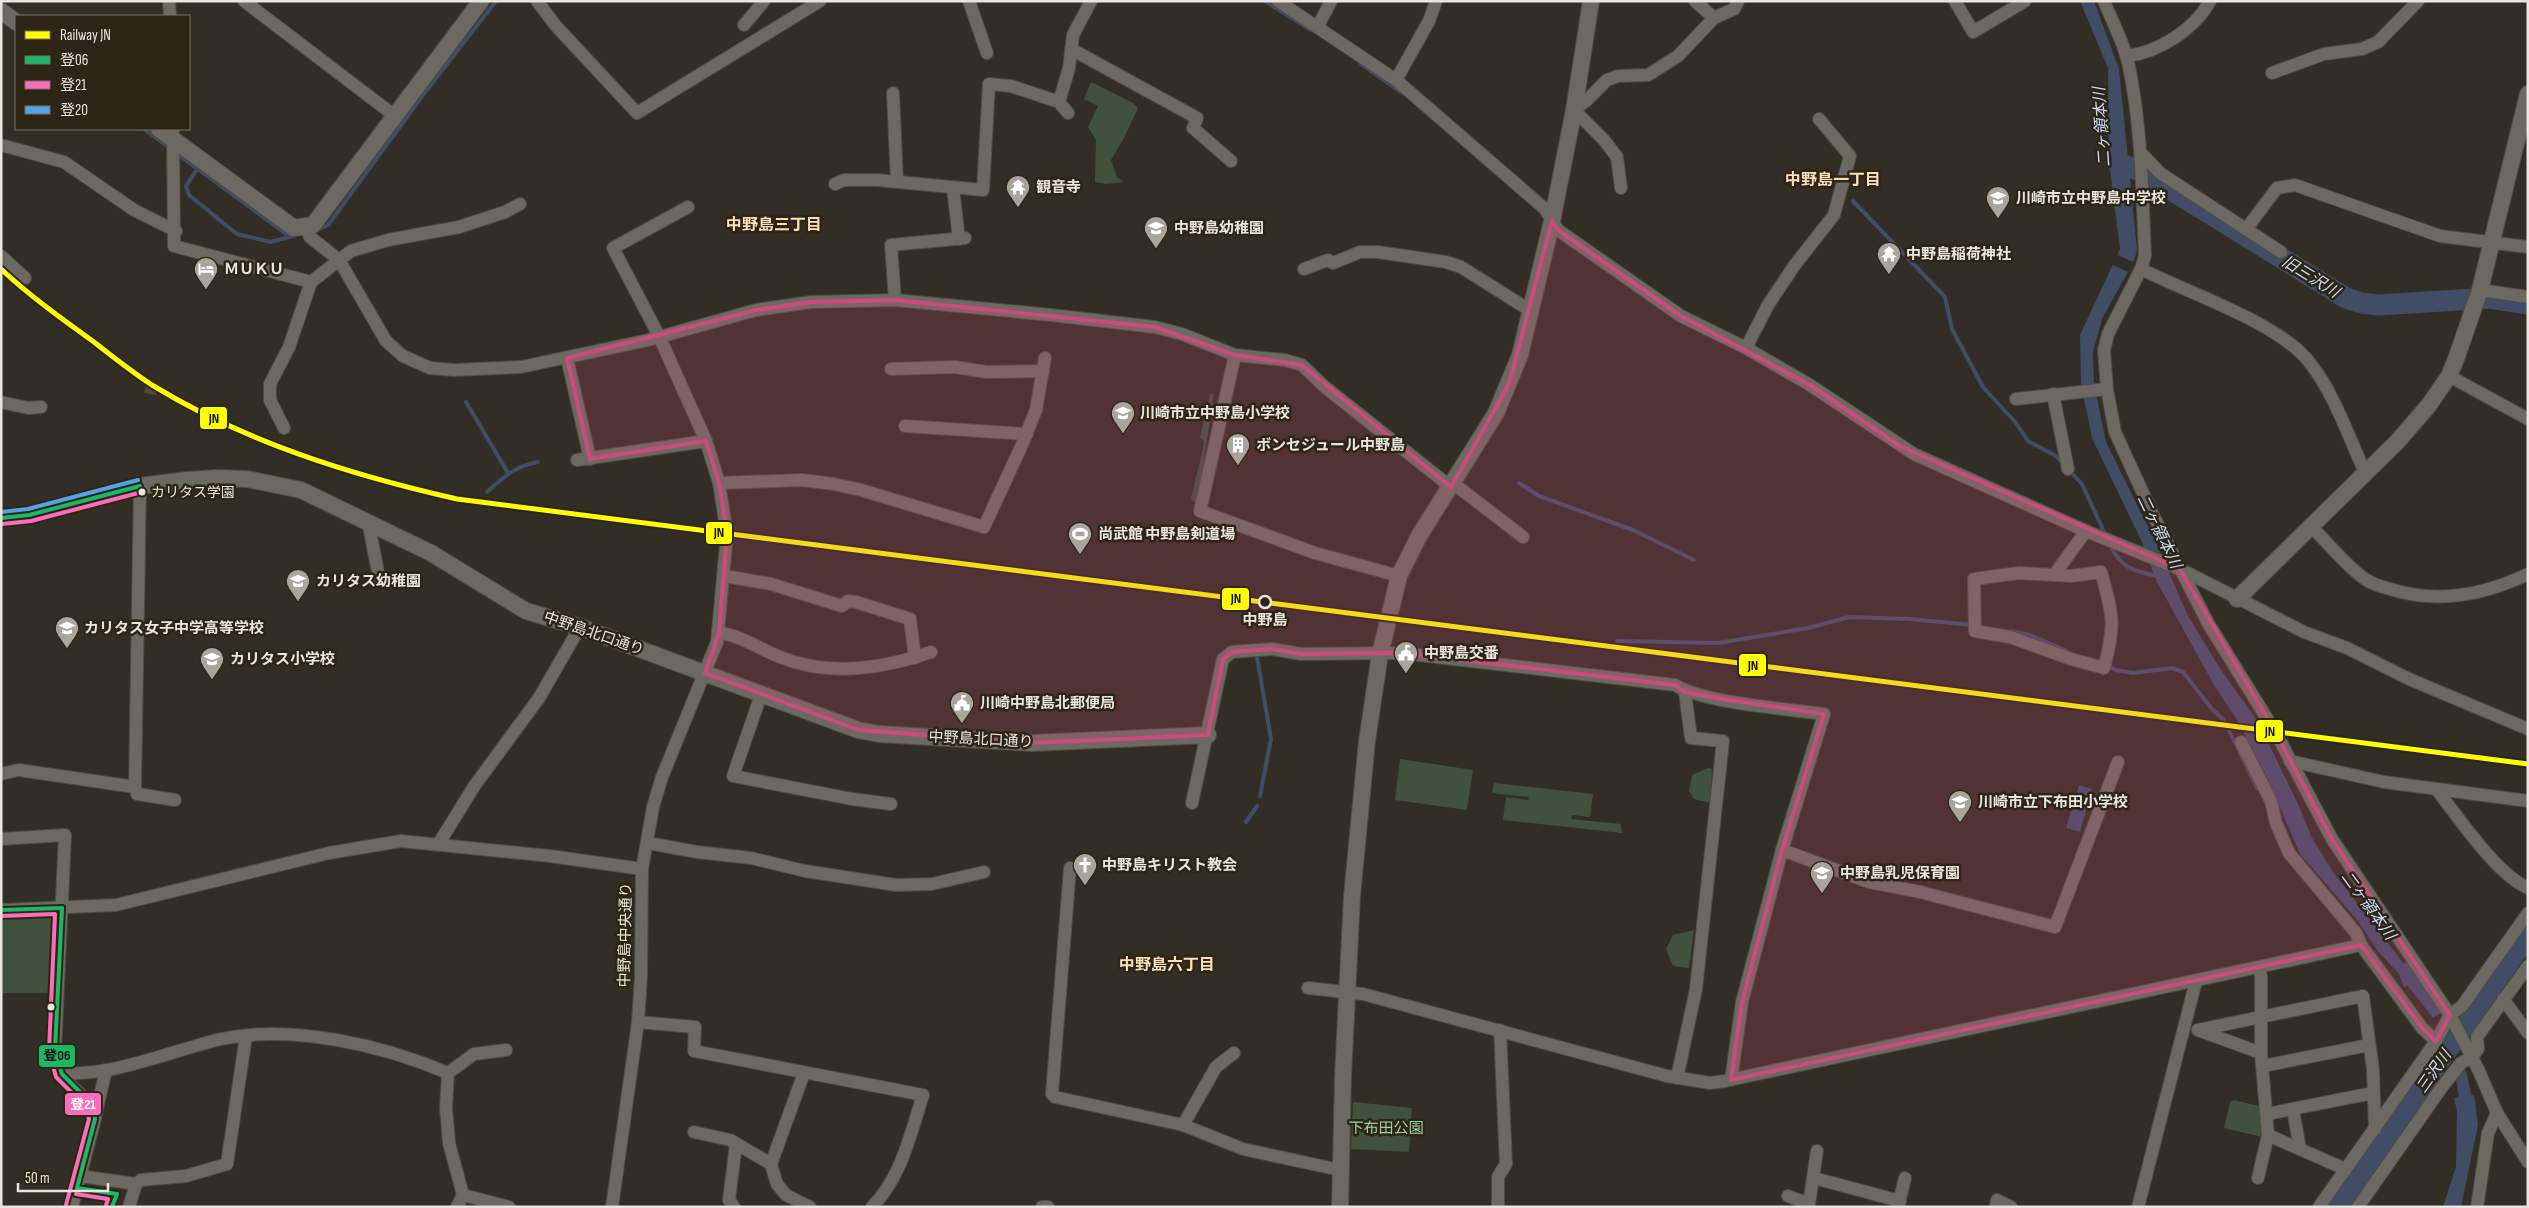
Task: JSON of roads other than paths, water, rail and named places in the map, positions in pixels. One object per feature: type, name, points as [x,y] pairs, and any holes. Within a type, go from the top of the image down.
[{"type":"street","points":[[169,1],[170,15]]},
{"type":"street","points":[[244,1],[395,116]]},
{"type":"street","points":[[173,134],[294,228],[312,226],[480,1]]},
{"type":"street","points":[[537,1],[556,26],[637,113],[820,1]]},
{"type":"street","points":[[744,25],[764,1]]},
{"type":"street","points":[[969,1],[987,53]]},
{"type":"street","points":[[1059,102],[1069,68],[1073,35],[1091,1]]},
{"type":"street","points":[[1278,1],[1396,80],[1545,209],[1558,230],[1681,316],[1746,348],[1845,407],[1900,446],[2086,531],[2175,567],[2304,632],[2347,648],[2408,679],[2528,729]]},
{"type":"street","points":[[1318,26],[1331,1]]},
{"type":"street","points":[[1396,80],[1429,21],[1436,1]]},
{"type":"street","points":[[1340,1207],[1352,896],[1367,741],[1380,654],[1399,576],[1420,536],[1492,420],[1509,384],[1531,311],[1552,221],[1574,110],[1591,1]]},
{"type":"street","points":[[1695,1],[1714,18]]},
{"type":"street","points":[[1574,110],[1586,102],[1606,80],[1618,76],[1648,75],[1678,56],[1714,18],[1734,9],[1738,1]]},
{"type":"street","points":[[1955,1],[1973,32],[2025,1]]},
{"type":"street","points":[[2104,1],[2126,56],[2142,157],[2145,256],[2141,269],[2108,334],[2104,350],[2102,389],[2115,432],[2175,567],[2276,733],[2332,839],[2451,1018],[2497,1113],[2528,1162]]},
{"type":"street","points":[[2126,56],[2143,52],[2190,27],[2210,1]]},
{"type":"street","points":[[2272,73],[2324,54],[2362,49],[2378,42],[2418,1]]},
{"type":"street","points":[[1,11],[15,21]]},
{"type":"street","points":[[1071,49],[1197,118],[1193,128],[1231,161]]},
{"type":"street","points":[[835,184],[855,180],[983,190],[988,84],[1011,86],[1059,102],[1068,113]]},
{"type":"street","points":[[894,93],[897,182]]},
{"type":"street","points":[[2236,598],[2397,442],[2423,413],[2449,376],[2478,297],[2528,94]]},
{"type":"street","points":[[1574,110],[1604,140],[1617,157],[1621,188]]},
{"type":"street","points":[[1746,348],[1768,306],[1794,266],[1834,215],[1850,156],[1820,119]]},
{"type":"street","points":[[173,134],[176,231],[174,246],[312,282]]},
{"type":"street","points":[[1,145],[64,162],[134,210],[176,231]]},
{"type":"street","points":[[2142,157],[2160,173],[2247,228],[2281,252]]},
{"type":"street","points":[[2247,228],[2277,188],[2295,185],[2440,236],[2528,247]]},
{"type":"street","points":[[894,300],[891,245],[962,238],[953,189]]},
{"type":"street","points":[[284,428],[270,400],[270,384],[289,347],[312,282],[351,250],[388,240],[459,227],[491,217],[520,204]]},
{"type":"street","name":"中野島中央通り","points":[[612,1207],[638,1022],[641,976],[642,869],[653,807],[662,777],[705,673],[719,632],[724,576],[726,516],[719,483],[706,441],[659,336],[613,248],[688,208]]},
{"type":"street","points":[[305,226],[310,237],[339,260],[386,341],[403,356],[419,364],[440,370],[521,367],[659,336],[756,310],[791,305],[894,300],[1155,327],[1182,334],[1234,356],[1285,360],[1302,365],[1325,387],[1523,538]]},
{"type":"street","points":[[1304,268],[1328,260],[1333,263],[1360,252],[1378,252],[1446,262],[1461,267],[1531,311]]},
{"type":"street","points":[[1,256],[25,278]]},
{"type":"street","points":[[2141,269],[2269,329],[2309,361],[2332,400],[2365,472]]},
{"type":"street","points":[[2478,297],[2528,297]]},
{"type":"street","points":[[1234,356],[1200,510],[1315,553],[1399,576]]},
{"type":"street","points":[[567,358],[584,460],[706,441]]},
{"type":"street","points":[[719,483],[802,480],[834,484],[862,490],[984,528],[1036,410],[1044,365],[986,372],[955,367],[891,369]]},
{"type":"street","points":[[2449,376],[2528,419]]},
{"type":"street","points":[[2016,399],[2102,389]]},
{"type":"street","points":[[2053,394],[2068,469]]},
{"type":"street","points":[[1,402],[28,408],[40,407]]},
{"type":"street","points":[[905,426],[1027,434]]},
{"type":"street","name":"中野島北口通り","points":[[1,518],[29,515],[140,486],[217,478],[268,482],[301,490],[368,521],[431,553],[526,611],[580,627],[858,730],[879,734],[1032,743],[1208,735]]},
{"type":"street","points":[[140,486],[136,788],[137,794],[175,800]]},
{"type":"street","points":[[368,521],[379,577]]},
{"type":"street","points":[[2310,525],[2365,580],[2405,594],[2432,597],[2457,596],[2482,591],[2528,574]]},
{"type":"street","points":[[2054,575],[2086,531]]},
{"type":"street","points":[[2102,572],[2113,624],[2104,668],[2010,637],[1975,632],[1974,579],[2019,573],[2054,575],[2102,572]]},
{"type":"street","points":[[724,576],[771,584],[842,606],[848,601],[856,602],[910,619],[915,658]]},
{"type":"street","points":[[439,843],[475,785],[539,698],[580,627]]},
{"type":"street","points":[[719,632],[731,634],[779,657],[801,665],[830,668],[862,668],[915,658],[931,652]]},
{"type":"street","points":[[1192,803],[1223,659],[1232,652],[1272,649],[1301,654],[1402,653],[1674,685],[1685,692],[1824,714],[1782,850],[1742,1002],[1731,1080]]},
{"type":"street","points":[[1677,1078],[1696,989],[1723,741],[1692,738],[1685,692]]},
{"type":"street","points":[[761,695],[734,776],[852,799],[891,804]]},
{"type":"street","points":[[2240,742],[2259,774],[2289,853],[2333,903],[2356,933],[2361,945],[2422,1028],[2436,1041]]},
{"type":"street","points":[[2290,761],[2384,782],[2528,801]]},
{"type":"street","points":[[1782,850],[1869,882],[1920,892],[2055,927],[2118,762]]},
{"type":"street","points":[[1,774],[19,770],[136,788]]},
{"type":"street","points":[[2437,790],[2485,850],[2519,884],[2528,888]]},
{"type":"street","points":[[1,839],[65,835],[55,1050],[62,1074],[90,1102],[94,1109],[95,1119]]},
{"type":"street","points":[[1,910],[116,905],[329,853],[401,841],[439,843],[642,869]]},
{"type":"street","points":[[648,843],[697,852],[751,858],[805,871],[896,885],[932,884],[984,872]]},
{"type":"street","points":[[1070,868],[1052,1094],[1055,1097],[1183,1125],[1243,1149],[1340,1170]]},
{"type":"street","points":[[2320,1207],[2451,1018],[2462,1006],[2528,913]]},
{"type":"street","points":[[1308,988],[1363,994],[1677,1078],[1710,1083],[1829,1061],[2361,945]]},
{"type":"street","points":[[2358,1207],[2442,1087],[2469,1052],[2478,1049],[2477,1037],[2528,966]]},
{"type":"street","points":[[2258,967],[2261,1053],[2264,1066],[2268,1135],[2258,1178]]},
{"type":"street","points":[[2138,1207],[2196,980]]},
{"type":"street","points":[[2198,1030],[2363,996],[2373,1093],[2374,1129]]},
{"type":"street","points":[[2503,999],[2528,1033]]},
{"type":"street","points":[[638,1022],[695,1027],[694,1051],[923,1095],[897,1173],[889,1188],[872,1207]]},
{"type":"street","points":[[2183,1029],[2198,1030],[2261,1053]]},
{"type":"street","points":[[1498,1207],[1498,1177],[1506,1164],[1500,1030]]},
{"type":"street","points":[[62,1074],[106,1070],[222,1039],[246,1036],[331,1038],[401,1056],[448,1073]]},
{"type":"street","points":[[129,1207],[136,1184],[141,1180],[186,1176],[227,1164],[246,1036]]},
{"type":"street","points":[[2264,1066],[2369,1045]]},
{"type":"street","points":[[448,1073],[474,1054],[506,1050]]},
{"type":"street","points":[[1183,1125],[1216,1067],[1234,1053]]},
{"type":"street","points":[[72,1207],[106,1070]]},
{"type":"street","points":[[448,1073],[446,1108],[449,1143],[460,1201],[509,1207]]},
{"type":"street","points":[[804,1073],[771,1164],[778,1184],[786,1195],[810,1207]]},
{"type":"street","points":[[2267,1114],[2373,1093]]},
{"type":"street","points":[[2293,1110],[2300,1149]]},
{"type":"street","points":[[2477,1207],[2488,1133],[2497,1113]]},
{"type":"street","points":[[694,1132],[730,1140],[771,1164]]},
{"type":"street","points":[[2268,1135],[2345,1169]]},
{"type":"street","points":[[734,1207],[729,1200],[736,1144]]},
{"type":"street","points":[[1788,1196],[1809,1204],[1817,1151]]},
{"type":"street","points":[[80,1176],[136,1184]]},
{"type":"street","points":[[1814,1178],[1899,1204],[1905,1178]]},
{"type":"street","points":[[1996,1207],[1997,1200],[2011,1207]]},
{"type":"street","points":[[1042,1207],[1048,1207]]},
{"type":"water","points":[[2080,1],[2094,1],[2119,69],[2137,250],[2134,261],[2102,319],[2093,352],[2094,384],[2106,442],[2157,545],[2188,616],[2221,670],[2258,722],[2298,804],[2312,838],[2333,872],[2404,964],[2407,961],[2441,1013],[2433,1018],[2408,986],[2404,987],[2399,974],[2377,950],[2358,921],[2300,854],[2267,777],[2237,720],[2214,685],[2156,580],[2142,542],[2092,438],[2081,384],[2080,335],[2120,249],[2109,161],[2108,68]]},
{"type":"water","points":[[2079,785],[2092,789],[2080,832],[2066,828]]},
{"type":"water","name":"三沢川","points":[[2528,919],[2528,953],[2350,1207],[2326,1207]]},
{"type":"water","points":[[2474,1095],[2478,1125],[2461,1207],[2443,1207],[2456,1167],[2457,1111],[2454,1098]]},
{"type":"waterway","points":[[312,232],[328,225],[423,95],[496,1]]},
{"type":"waterway","points":[[1265,1],[1311,30]]},
{"type":"waterway","points":[[1361,64],[1404,94]]},
{"type":"waterway","points":[[145,130],[171,149]]},
{"type":"waterway","points":[[176,153],[289,236]]},
{"type":"waterway","name":"旧三沢川","points":[[2118,163],[2150,174],[2157,181],[2346,298],[2361,303],[2379,305],[2489,298],[2528,304]]},
{"type":"waterway","points":[[198,168],[186,186],[189,195],[237,234],[271,242],[296,235]]},
{"type":"waterway","points":[[1853,201],[1945,297],[1952,329],[1983,387],[2016,423],[2028,441],[2056,456],[2062,462]]},
{"type":"waterway","points":[[466,402],[508,473]]},
{"type":"waterway","points":[[487,492],[504,477],[517,469],[538,462]]},
{"type":"waterway","points":[[2070,471],[2082,484],[2106,536]]},
{"type":"waterway","points":[[1519,483],[1539,496],[1633,530],[1694,560]]},
{"type":"waterway","points":[[2110,545],[2123,564],[2134,570],[2157,576]]},
{"type":"waterway","points":[[1617,641],[1718,643],[1808,628],[1849,617],[1910,619],[1972,625]]},
{"type":"waterway","points":[[2011,631],[2030,635],[2067,651]]},
{"type":"waterway","points":[[1257,657],[1271,739],[1260,796]]},
{"type":"waterway","points":[[2107,665],[2116,670],[2133,673],[2172,668],[2183,672],[2212,709],[2224,720],[2257,788]]},
{"type":"waterway","points":[[1246,822],[1257,806]]},
{"type":"waterway","name":"二ヶ領本川","points":[[2461,1074],[2468,1112]]},
{"type":"tunnel","points":[[150,394],[154,378]]},
{"type":"rail line","name":"JN","points":[[1,269],[23,289],[130,370],[187,405],[261,440],[300,454],[378,479],[457,499],[2528,764]]},
{"type":"place","name":"観音寺","points":[[1018,208]]},
{"type":"place","name":"川崎市立中野島中学校","points":[[1998,219]]},
{"type":"place","name":"中野島幼稚園","points":[[1156,249]]},
{"type":"place","name":"中野島稲荷神社","points":[[1889,275]]},
{"type":"place","name":"ＭＵＫＵ","points":[[206,290]]},
{"type":"place","name":"川崎市立中野島小学校","points":[[1123,434]]},
{"type":"place","name":"ボンセジュール中野島","points":[[1238,466]]},
{"type":"place","name":"カリタス学園","points":[[142,492]]},
{"type":"place","name":"尚武館 中野島剣道場","points":[[1080,555]]},
{"type":"place","name":"カリタス幼稚園","points":[[298,602]]},
{"type":"place","name":"中野島","points":[[1265,602]]},
{"type":"place","name":"カリタス女子中学高等学校","points":[[67,649]]},
{"type":"place","name":"中野島交番","points":[[1406,674]]},
{"type":"place","name":"カリタス小学校","points":[[212,680]]},
{"type":"place","name":"川崎中野島北郵便局","points":[[962,724]]},
{"type":"place","name":"川崎市立下布田小学校","points":[[1960,823]]},
{"type":"place","name":"中野島キリスト教会","points":[[1085,886]]},
{"type":"place","name":"中野島乳児保育園","points":[[1822,894]]},
{"type":"district","name":"中野島一丁目","points":[[1833,179]]},
{"type":"district","name":"中野島三丁目","points":[[774,224]]},
{"type":"district","name":"中野島六丁目","points":[[1167,964]]},
{"type":"park label","name":"下布田公園","points":[[1386,1128]]}]
